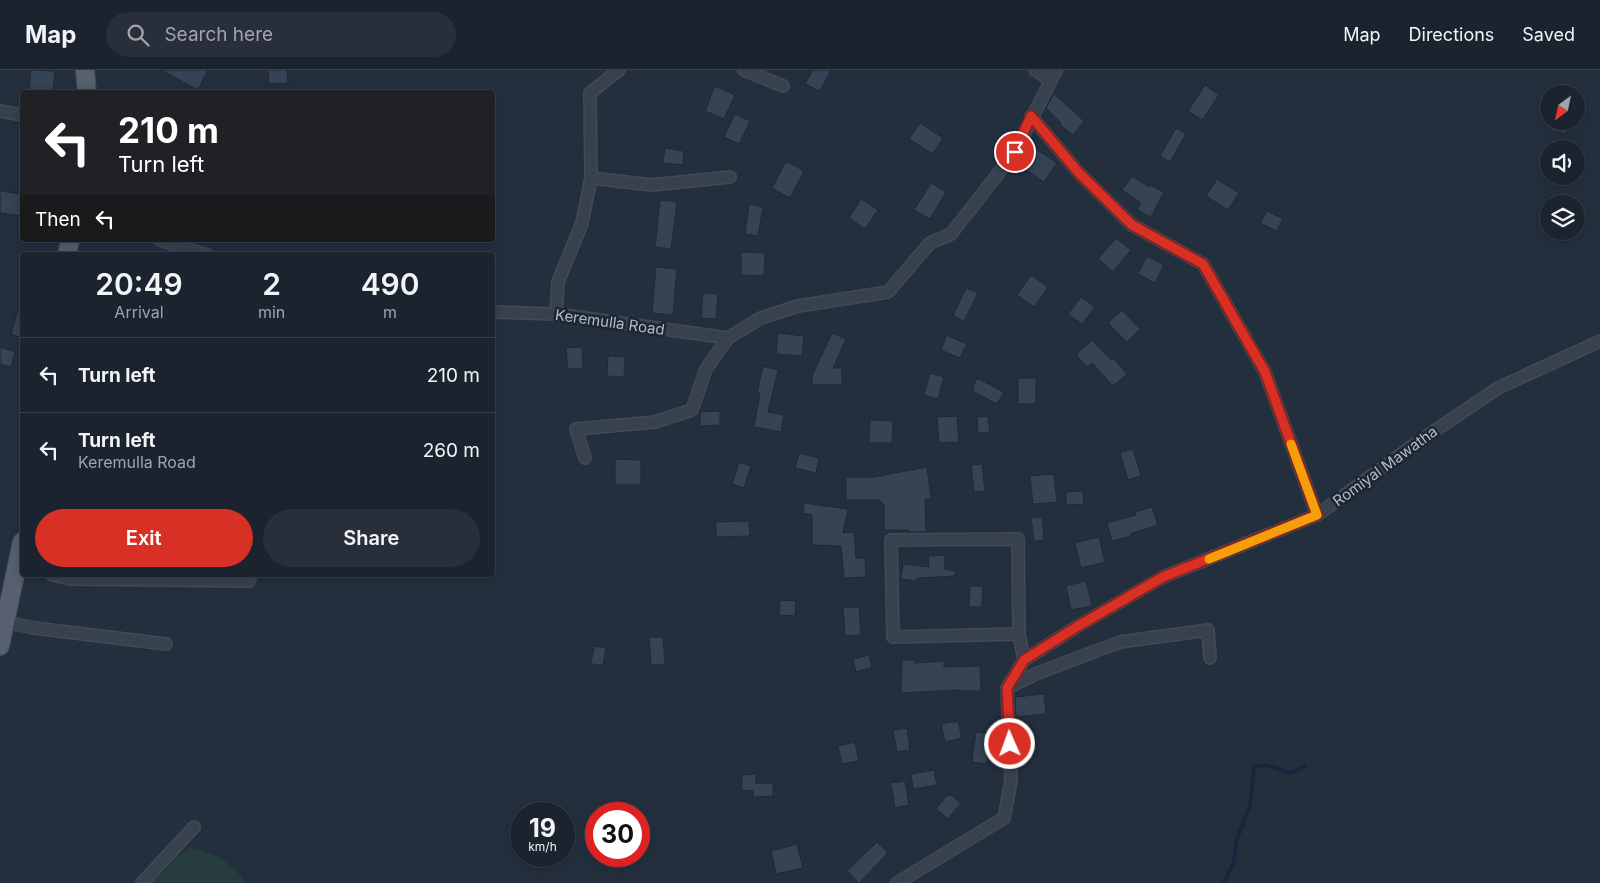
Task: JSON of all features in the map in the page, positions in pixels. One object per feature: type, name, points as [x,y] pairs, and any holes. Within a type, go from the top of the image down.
[{"type":"main road","points":[[85,70],[87,90]]},
{"type":"main road","points":[[0,646],[20,568]]},
{"type":"street","points":[[556,314],[558,282],[582,223],[591,178],[590,93],[619,70]]},
{"type":"street","points":[[744,70],[783,86]]},
{"type":"street","points":[[585,458],[576,430],[655,422],[692,410],[706,369],[728,338],[761,318],[798,306],[888,292],[930,243],[951,234],[1015,152],[1031,116],[1053,75],[1035,70]]},
{"type":"street","points":[[0,111],[20,115]]},
{"type":"street","points":[[1031,116],[1079,173],[1132,225],[1203,264],[1265,372],[1317,515]]},
{"type":"street","points":[[591,178],[652,185],[730,177]]},
{"type":"street","points":[[166,242],[198,252]]},
{"type":"street","name":"Keremulla Road","points":[[495,312],[556,314],[728,338]]},
{"type":"street","name":"Romiyal Mawatha","points":[[1007,688],[1024,660],[1078,626],[1163,577],[1317,515],[1418,442],[1498,388],[1600,341]]},
{"type":"street","points":[[1019,634],[892,637],[891,540],[1018,539],[1019,634],[1024,660]]},
{"type":"street","points":[[61,577],[70,579],[249,581],[250,577]]},
{"type":"street","points":[[5,622],[34,628],[166,644]]},
{"type":"street","points":[[897,883],[971,840],[1004,818],[1012,781],[1007,688],[1038,673],[1120,642],[1208,630],[1210,658]]},
{"type":"street","points":[[142,883],[194,827]]},
{"type":"green space","points":[[190,848],[207,852],[222,859],[235,869],[245,883],[152,883],[178,856]]},
{"type":"building","points":[[31,70],[55,71],[53,90],[29,90]]},
{"type":"building","points":[[161,70],[208,70],[198,90]]},
{"type":"building","points":[[268,70],[287,70],[288,83],[269,84]]},
{"type":"building","points":[[813,70],[831,70],[820,91],[805,84]]},
{"type":"building","points":[[1205,85],[1219,95],[1202,120],[1188,111]]},
{"type":"building","points":[[715,86],[735,95],[724,119],[705,111]]},
{"type":"building","points":[[1054,94],[1084,121],[1073,135],[1060,125],[1061,123],[1046,108]]},
{"type":"building","points":[[735,114],[750,121],[739,144],[724,137]]},
{"type":"building","points":[[920,123],[943,138],[933,154],[909,139]]},
{"type":"building","points":[[1176,128],[1186,134],[1170,162],[1160,156]]},
{"type":"building","points":[[1550,130],[1567,130],[1566,134]]},
{"type":"building","points":[[1030,145],[1057,163],[1044,182],[1017,164]]},
{"type":"building","points":[[665,148],[684,151],[683,165],[663,163]]},
{"type":"building","points":[[786,161],[804,171],[790,198],[772,188]]},
{"type":"building","points":[[1132,176],[1149,187],[1150,185],[1164,192],[1151,217],[1137,210],[1141,203],[1122,190]]},
{"type":"building","points":[[1217,179],[1239,193],[1228,210],[1206,196]]},
{"type":"building","points":[[931,183],[946,192],[930,219],[914,210]]},
{"type":"building","points":[[0,191],[20,194],[20,216],[0,213]]},
{"type":"building","points":[[861,199],[878,210],[865,229],[849,218]]},
{"type":"building","points":[[660,200],[677,202],[671,249],[655,247]]},
{"type":"building","points":[[749,204],[763,207],[758,236],[745,234]]},
{"type":"building","points":[[1267,211],[1283,219],[1277,231],[1260,223]]},
{"type":"building","points":[[1116,238],[1131,250],[1113,272],[1098,259]]},
{"type":"building","points":[[741,252],[765,253],[764,276],[741,275]]},
{"type":"building","points":[[1147,256],[1164,265],[1155,283],[1138,274]]},
{"type":"building","points":[[656,267],[677,269],[673,315],[652,313]]},
{"type":"building","points":[[1031,275],[1048,287],[1034,307],[1017,295]]},
{"type":"building","points":[[966,288],[978,293],[964,321],[953,316]]},
{"type":"building","points":[[703,293],[718,294],[716,319],[701,318]]},
{"type":"building","points":[[1081,297],[1095,307],[1082,324],[1068,314]]},
{"type":"building","points":[[20,303],[20,337],[11,334]]},
{"type":"building","points":[[1122,310],[1140,329],[1127,342],[1108,323]]},
{"type":"building","points":[[778,333],[804,336],[802,356],[776,354]]},
{"type":"building","points":[[832,333],[846,339],[833,368],[842,368],[842,385],[812,385],[812,376]]},
{"type":"building","points":[[947,335],[967,344],[960,358],[941,350]]},
{"type":"building","points":[[1092,340],[1111,360],[1113,358],[1127,374],[1113,386],[1092,363],[1087,367],[1076,355]]},
{"type":"building","points":[[0,347],[15,352],[11,367],[0,364]]},
{"type":"building","points":[[582,347],[583,368],[568,369],[566,348]]},
{"type":"building","points":[[608,356],[625,357],[624,377],[607,376]]},
{"type":"building","points":[[763,366],[778,370],[768,412],[784,415],[781,432],[754,427],[760,393],[757,393]]},
{"type":"building","points":[[930,373],[944,377],[938,399],[924,395]]},
{"type":"building","points":[[977,378],[1004,392],[997,404],[974,392],[973,386]]},
{"type":"building","points":[[1018,378],[1036,378],[1036,404],[1018,404]]},
{"type":"building","points":[[720,411],[720,425],[700,426],[700,412]]},
{"type":"building","points":[[957,416],[959,442],[939,443],[937,417]]},
{"type":"building","points":[[988,416],[990,432],[978,433],[977,417]]},
{"type":"building","points":[[870,420],[893,421],[892,443],[869,443]]},
{"type":"building","points":[[1133,449],[1141,476],[1128,480],[1120,453]]},
{"type":"building","points":[[799,453],[819,458],[816,473],[795,468]]},
{"type":"building","points":[[615,459],[641,460],[641,485],[615,485]]},
{"type":"building","points":[[739,462],[751,466],[744,488],[732,484]]},
{"type":"building","points":[[982,464],[985,491],[974,492],[971,465]]},
{"type":"building","points":[[927,467],[931,499],[925,500],[926,532],[884,530],[884,504],[881,504],[880,500],[846,500],[846,477],[874,477]]},
{"type":"building","points":[[1054,474],[1057,502],[1033,504],[1030,476]]},
{"type":"building","points":[[1083,491],[1084,504],[1066,505],[1066,492]]},
{"type":"building","points":[[804,503],[848,509],[843,533],[854,532],[856,558],[865,558],[866,577],[844,578],[841,546],[812,545],[812,515],[803,513]]},
{"type":"building","points":[[1152,507],[1158,525],[1130,534],[1131,536],[1112,541],[1107,523],[1136,515],[1135,512]]},
{"type":"building","points":[[1042,517],[1044,540],[1034,541],[1031,518]]},
{"type":"building","points":[[749,521],[750,536],[716,537],[716,522]]},
{"type":"building","points":[[1099,537],[1105,562],[1081,568],[1075,543]]},
{"type":"building","points":[[944,555],[945,569],[955,571],[955,576],[917,578],[917,581],[901,579],[903,564],[929,567],[928,556]]},
{"type":"building","points":[[1086,581],[1092,606],[1071,610],[1066,586]]},
{"type":"building","points":[[970,586],[983,586],[982,607],[969,607]]},
{"type":"building","points":[[780,600],[796,601],[795,616],[779,615]]},
{"type":"building","points":[[843,607],[859,607],[861,635],[845,636]]},
{"type":"building","points":[[649,637],[663,637],[665,664],[651,665]]},
{"type":"building","points":[[594,646],[606,648],[603,665],[591,664]]},
{"type":"building","points":[[869,655],[872,667],[856,672],[853,659]]},
{"type":"building","points":[[902,660],[915,660],[915,663],[944,661],[944,667],[980,666],[981,691],[959,690],[901,693]]},
{"type":"building","points":[[1044,694],[1046,714],[1016,717],[1015,697]]},
{"type":"building","points":[[958,721],[962,738],[945,742],[941,724]]},
{"type":"building","points":[[907,728],[910,750],[897,752],[893,730]]},
{"type":"building","points":[[976,732],[991,734],[987,764],[972,762]]},
{"type":"building","points":[[855,742],[859,761],[842,764],[838,746]]},
{"type":"building","points":[[934,770],[937,785],[913,789],[911,774]]},
{"type":"building","points":[[756,774],[756,783],[773,783],[773,796],[753,797],[753,790],[742,791],[742,775]]},
{"type":"building","points":[[905,781],[909,805],[895,808],[891,783]]},
{"type":"building","points":[[947,795],[951,795],[961,803],[948,819],[936,809]]},
{"type":"building","points":[[877,842],[888,853],[859,883],[847,871]]},
{"type":"building","points":[[797,844],[803,868],[776,874],[771,851]]},
{"type":"waterway","points":[[1224,883],[1233,864],[1237,839],[1250,805],[1254,767],[1266,765],[1291,773],[1305,766]]},
{"type":"slow traffic","points":[[1209,559],[1317,515],[1291,444]]},
{"type":"route","points":[[1010,744],[1007,688],[1024,660],[1078,626],[1163,577],[1317,515],[1265,372],[1203,264],[1132,225],[1079,173],[1031,116],[1015,152]]}]
